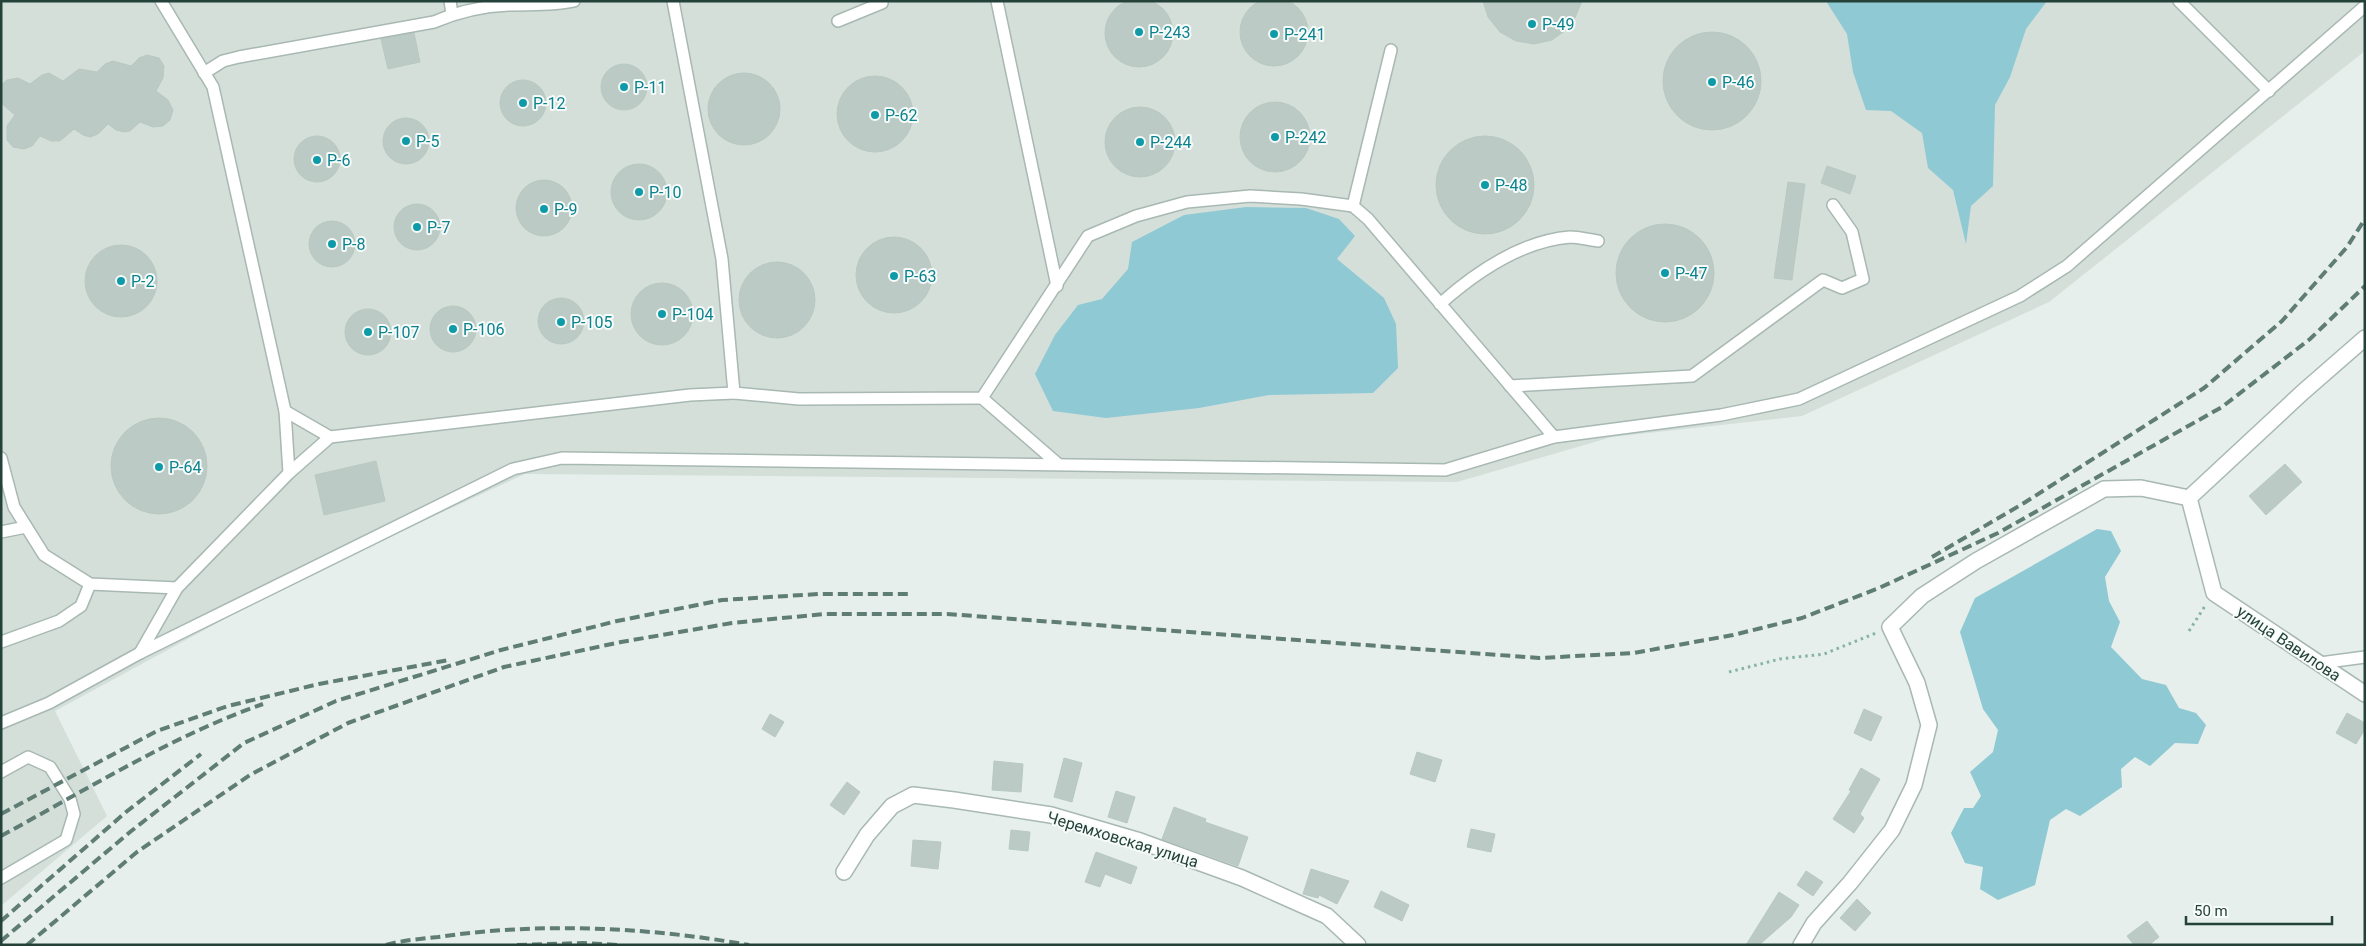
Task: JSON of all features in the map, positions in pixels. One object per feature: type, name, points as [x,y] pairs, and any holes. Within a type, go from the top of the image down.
[{"type":"street","points":[[2189,498],[2303,392],[2365,338]]},
{"type":"street","points":[[1801,945],[1814,923],[1850,884],[1892,830],[1914,786],[1929,725],[1917,683],[1890,627],[1922,596],[1976,561],[2104,489],[2141,488],[2189,498]]},
{"type":"street","points":[[2189,498],[2214,592]]},
{"type":"street","name":"улица Вавилова","points":[[2214,592],[2365,694]]},
{"type":"street","name":"Черемховская улица","points":[[844,872],[867,836],[892,806],[913,795],[954,800],[1051,815],[1140,841],[1242,878],[1327,916],[1358,945]]},
{"type":"lane","points":[[161,1],[213,87],[285,411],[289,473]]},
{"type":"lane","points":[[450,1],[452,14]]},
{"type":"lane","points":[[204,73],[223,61],[239,57],[434,22],[452,14],[507,5],[561,4],[574,1]]},
{"type":"lane","points":[[673,1],[722,259],[734,393]]},
{"type":"lane","points":[[838,21],[882,3],[882,1]]},
{"type":"lane","points":[[997,1],[1057,286]]},
{"type":"lane","points":[[2179,1],[2269,92]]},
{"type":"lane","points":[[1,723],[49,703],[140,653],[513,468],[562,458],[1445,470],[1554,437],[1722,415],[1798,398],[2020,296],[2067,266],[2269,92],[2365,6]]},
{"type":"lane","points":[[1353,206],[1391,50]]},
{"type":"lane","points":[[982,398],[1088,236],[1136,216],[1187,202],[1250,196],[1301,199],[1353,206],[1368,220],[1554,437]]},
{"type":"lane","points":[[1510,386],[1692,376],[1823,280],[1842,288],[1863,279],[1852,232],[1833,205]]},
{"type":"lane","points":[[1440,304],[1468,279],[1497,262],[1536,244],[1572,237],[1598,241]]},
{"type":"lane","points":[[140,653],[177,588],[289,473],[330,437],[690,395],[734,393],[799,399],[982,398],[1058,464]]},
{"type":"lane","points":[[285,411],[330,437]]},
{"type":"lane","points":[[1,458],[14,507],[44,555],[90,584],[177,588]]},
{"type":"lane","points":[[1,532],[26,527]]},
{"type":"lane","points":[[1,642],[59,621],[81,606],[90,584]]},
{"type":"lane","points":[[2320,663],[2365,657]]},
{"type":"lane","points":[[1,772],[28,758],[50,767],[70,798],[74,814],[66,840],[1,878]]},
{"type":"path","points":[[2189,631],[2214,592]]},
{"type":"path","points":[[1729,672],[1780,659],[1824,654],[1890,627]]},
{"type":"shaded area","points":[[1,1],[2365,1],[2365,51],[2049,302],[1802,416],[1612,437],[1457,482],[525,474],[304,576],[55,711],[107,816],[1,906]]},
{"type":"water","points":[[1826,1],[2047,1],[2026,29],[2010,77],[1995,105],[1993,186],[1971,206],[1966,244],[1953,190],[1928,168],[1922,133],[1891,111],[1866,110],[1853,72],[1847,34]]},
{"type":"water","points":[[1246,207],[1306,208],[1339,219],[1355,236],[1337,259],[1384,298],[1396,324],[1398,368],[1373,393],[1269,395],[1199,408],[1106,418],[1053,411],[1035,374],[1055,335],[1078,305],[1102,299],[1128,269],[1132,242],[1184,215]]},
{"type":"water","points":[[2097,529],[2111,531],[2121,551],[2105,577],[2109,601],[2120,622],[2111,647],[2142,679],[2166,685],[2179,708],[2196,713],[2206,725],[2198,744],[2175,743],[2150,766],[2135,757],[2121,769],[2122,787],[2080,816],[2066,809],[2050,820],[2035,885],[1998,900],[1980,889],[1983,867],[1965,863],[1951,833],[1964,808],[1973,808],[1981,796],[1970,772],[1993,752],[1998,730],[1983,709],[1960,632],[1975,598]]},
{"type":"building","name":"Р-241","points":[[1267,-2],[1281,-2],[1293,3],[1303,13],[1308,25],[1308,39],[1303,51],[1293,61],[1281,66],[1267,66],[1255,61],[1245,51],[1240,39],[1240,25],[1245,13],[1255,3]]},
{"type":"building","name":"Р-243","points":[[1132,-1],[1146,-1],[1158,4],[1168,14],[1173,26],[1173,40],[1168,52],[1158,62],[1146,67],[1132,67],[1120,62],[1110,52],[1105,40],[1105,26],[1110,14],[1120,4]]},
{"type":"building","name":"Р-49","points":[[1483,1],[1582,1],[1574,20],[1566,30],[1552,40],[1534,44],[1516,41],[1500,32],[1488,17]]},
{"type":"building","name":"Р-46","points":[[1712,32],[1731,36],[1747,46],[1757,62],[1761,81],[1757,100],[1747,116],[1731,126],[1712,130],[1693,126],[1677,116],[1667,100],[1663,81],[1667,62],[1677,46],[1693,36]]},
{"type":"building","points":[[414,33],[420,62],[388,69],[381,39]]},
{"type":"building","points":[[147,55],[159,58],[164,66],[163,78],[156,91],[168,100],[173,110],[170,120],[163,126],[153,127],[140,122],[130,131],[124,132],[116,130],[108,124],[98,134],[90,137],[74,129],[60,141],[51,141],[40,136],[32,146],[24,149],[13,147],[7,140],[7,126],[15,115],[1,103],[1,85],[7,80],[18,78],[30,84],[42,75],[49,73],[63,81],[79,69],[97,72],[105,64],[113,61],[131,66],[139,58]]},
{"type":"building","name":"Р-11","points":[[624,64],[637,68],[643,74],[647,87],[643,100],[637,106],[624,110],[611,106],[605,100],[601,87],[605,74],[611,68]]},
{"type":"building","points":[[744,73],[764,79],[774,89],[780,109],[774,129],[764,139],[744,145],[724,139],[714,129],[708,109],[714,89],[724,79]]},
{"type":"building","name":"Р-62","points":[[875,76],[890,79],[902,87],[910,99],[913,114],[910,129],[902,141],[890,149],[875,152],[860,149],[848,141],[840,129],[837,114],[840,99],[848,87],[860,79]]},
{"type":"building","name":"Р-12","points":[[523,80],[536,84],[542,90],[546,103],[542,116],[536,122],[523,126],[510,122],[504,116],[500,103],[504,90],[510,84]]},
{"type":"building","name":"Р-242","points":[[1275,102],[1288,105],[1300,112],[1307,124],[1310,137],[1307,150],[1300,162],[1288,169],[1275,172],[1262,169],[1250,162],[1243,150],[1240,137],[1243,124],[1250,112],[1262,105]]},
{"type":"building","name":"Р-244","points":[[1140,107],[1153,110],[1165,117],[1172,129],[1175,142],[1172,155],[1165,167],[1153,174],[1140,177],[1127,174],[1115,167],[1108,155],[1105,142],[1108,129],[1115,117],[1127,110]]},
{"type":"building","name":"Р-5","points":[[406,118],[419,122],[425,128],[429,141],[425,154],[419,160],[406,164],[393,160],[387,154],[383,141],[387,128],[393,122]]},
{"type":"building","name":"Р-6","points":[[317,136],[330,140],[336,146],[340,159],[336,172],[330,178],[317,182],[304,178],[298,172],[294,159],[298,146],[304,140]]},
{"type":"building","name":"Р-48","points":[[1485,136],[1504,140],[1520,150],[1530,166],[1534,185],[1530,204],[1520,220],[1504,230],[1485,234],[1466,230],[1450,220],[1440,204],[1436,185],[1440,166],[1450,150],[1466,140]]},
{"type":"building","name":"Р-10","points":[[633,164],[645,164],[659,172],[667,186],[665,203],[659,212],[645,220],[633,220],[623,215],[616,208],[611,198],[611,186],[616,176],[623,169]]},
{"type":"building","points":[[1827,166],[1856,176],[1850,194],[1821,183]]},
{"type":"building","name":"Р-9","points":[[538,180],[550,180],[564,188],[572,202],[570,219],[564,228],[550,236],[538,236],[528,231],[521,224],[516,214],[516,202],[521,192],[528,185]]},
{"type":"building","points":[[1788,182],[1805,184],[1792,280],[1774,278]]},
{"type":"building","name":"Р-7","points":[[417,204],[430,208],[436,214],[440,227],[436,240],[430,246],[417,250],[404,246],[398,240],[394,227],[398,214],[404,208]]},
{"type":"building","name":"Р-8","points":[[332,221],[345,225],[351,231],[355,244],[351,257],[345,263],[332,267],[319,263],[313,257],[309,244],[313,231],[319,225]]},
{"type":"building","name":"Р-47","points":[[1665,224],[1684,228],[1700,238],[1710,254],[1714,273],[1710,292],[1700,308],[1684,318],[1665,322],[1646,318],[1630,308],[1620,292],[1616,273],[1620,254],[1630,238],[1646,228]]},
{"type":"building","name":"Р-63","points":[[894,237],[909,240],[921,248],[929,260],[932,275],[929,290],[921,302],[909,310],[894,313],[879,310],[867,302],[859,290],[856,275],[859,260],[867,248],[879,240]]},
{"type":"building","name":"Р-2","points":[[121,245],[141,251],[151,261],[157,281],[151,301],[141,311],[121,317],[101,311],[91,301],[85,281],[91,261],[101,251]]},
{"type":"building","points":[[777,262],[792,265],[804,273],[812,285],[815,300],[812,315],[804,327],[792,335],[777,338],[762,335],[750,327],[742,315],[739,300],[742,285],[750,273],[762,265]]},
{"type":"building","name":"Р-104","points":[[656,283],[668,283],[684,292],[691,302],[693,314],[691,326],[684,336],[668,345],[656,345],[645,340],[636,331],[631,320],[631,308],[636,297],[645,288]]},
{"type":"building","name":"Р-105","points":[[561,298],[574,302],[580,308],[584,321],[580,334],[574,340],[561,344],[548,340],[542,334],[538,321],[542,308],[548,302]]},
{"type":"building","name":"Р-106","points":[[453,306],[466,310],[472,316],[476,329],[472,342],[466,348],[453,352],[440,348],[434,342],[430,329],[434,316],[440,310]]},
{"type":"building","name":"Р-107","points":[[368,309],[381,313],[387,319],[391,332],[387,345],[381,351],[368,355],[355,351],[349,345],[345,332],[349,319],[355,313]]},
{"type":"building","name":"Р-64","points":[[159,418],[178,421],[193,432],[204,447],[207,466],[204,485],[193,500],[178,511],[159,514],[140,511],[125,500],[114,485],[111,466],[114,447],[125,432],[140,421]]},
{"type":"building","points":[[376,461],[385,501],[324,515],[315,475]]},
{"type":"building","points":[[2285,464],[2302,482],[2266,515],[2249,496]]},
{"type":"building","points":[[1864,709],[1882,717],[1871,741],[1854,733]]},
{"type":"building","points":[[2347,713],[2365,723],[2365,729],[2356,744],[2336,733]]},
{"type":"building","points":[[770,714],[784,722],[775,737],[762,729]]},
{"type":"building","points":[[1417,752],[1442,760],[1435,782],[1410,774]]},
{"type":"building","points":[[1064,758],[1082,763],[1072,802],[1054,797]]},
{"type":"building","points":[[994,761],[1023,764],[1021,792],[992,790]]},
{"type":"building","points":[[1861,768],[1880,779],[1860,814],[1864,818],[1854,833],[1833,819],[1851,791],[1849,790]]},
{"type":"building","points":[[847,782],[860,792],[844,815],[830,805]]},
{"type":"building","points":[[1116,791],[1135,797],[1127,823],[1108,817]]},
{"type":"building","points":[[1174,807],[1206,819],[1205,822],[1248,837],[1238,866],[1162,839]]},
{"type":"building","points":[[1471,829],[1495,834],[1491,852],[1467,847]]},
{"type":"building","points":[[1011,830],[1030,832],[1028,851],[1009,849]]},
{"type":"building","points":[[913,840],[941,842],[938,869],[911,866]]},
{"type":"building","points":[[1096,852],[1137,867],[1131,884],[1105,874],[1100,887],[1085,882]]},
{"type":"building","points":[[1311,869],[1349,881],[1337,904],[1319,895],[1318,898],[1303,894]]},
{"type":"building","points":[[1806,871],[1823,882],[1813,896],[1797,885]]},
{"type":"building","points":[[1381,891],[1409,905],[1402,921],[1374,907]]},
{"type":"building","points":[[1779,892],[1799,905],[1791,917],[1759,945],[1746,945]]},
{"type":"building","points":[[1857,899],[1871,913],[1855,931],[1840,918]]},
{"type":"building","points":[[2147,921],[2159,937],[2149,945],[2134,945],[2127,936]]},
{"type":"railway","points":[[1932,557],[2024,503],[2204,388],[2282,321],[2347,247],[2365,219]]},
{"type":"railway","points":[[27,945],[137,852],[250,775],[348,723],[504,667],[621,642],[732,623],[824,614],[947,614],[1539,658],[1634,653],[1733,635],[1802,618],[1879,588],[1998,533],[2222,407],[2310,339],[2365,286]]},
{"type":"railway","points":[[1,941],[130,832],[244,743],[336,701],[501,650],[617,621],[722,600],[819,594],[910,594]]},
{"type":"railway","points":[[1,814],[157,731],[228,706],[319,684],[449,660]]},
{"type":"railway","points":[[1,836],[196,731],[263,704]]},
{"type":"railway","points":[[1,921],[126,812],[201,754]]},
{"type":"railway","points":[[386,945],[477,932],[555,928],[672,934],[749,945]]},
{"type":"railway","points":[[517,945],[583,943],[618,945]]},
{"type":"place","name":"Р-49","points":[[1532,24]]},
{"type":"place","name":"Р-243","points":[[1139,32]]},
{"type":"place","name":"Р-241","points":[[1274,34]]},
{"type":"place","name":"Р-46","points":[[1712,82]]},
{"type":"place","name":"Р-11","points":[[624,87]]},
{"type":"place","name":"Р-12","points":[[523,103]]},
{"type":"place","name":"Р-62","points":[[875,115]]},
{"type":"place","name":"Р-242","points":[[1275,137]]},
{"type":"place","name":"Р-5","points":[[406,141]]},
{"type":"place","name":"Р-244","points":[[1140,142]]},
{"type":"place","name":"Р-6","points":[[317,160]]},
{"type":"place","name":"Р-48","points":[[1485,185]]},
{"type":"place","name":"Р-10","points":[[639,192]]},
{"type":"place","name":"Р-9","points":[[544,209]]},
{"type":"place","name":"Р-7","points":[[417,227]]},
{"type":"place","name":"Р-8","points":[[332,244]]},
{"type":"place","name":"Р-47","points":[[1665,273]]},
{"type":"place","name":"Р-63","points":[[894,276]]},
{"type":"place","name":"Р-2","points":[[121,281]]},
{"type":"place","name":"Р-104","points":[[662,314]]},
{"type":"place","name":"Р-105","points":[[561,322]]},
{"type":"place","name":"Р-106","points":[[453,329]]},
{"type":"place","name":"Р-107","points":[[368,332]]},
{"type":"place","name":"Р-64","points":[[159,467]]}]
